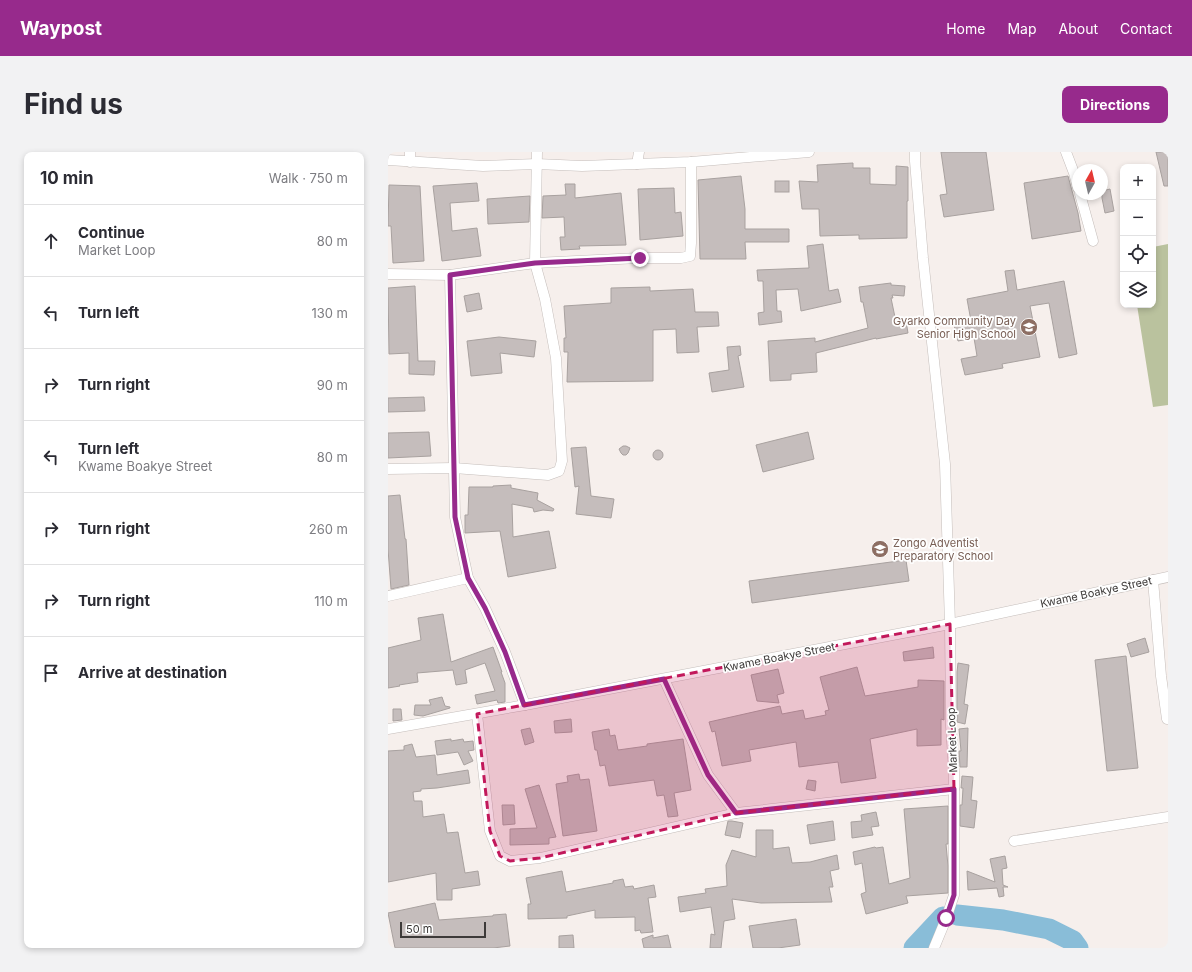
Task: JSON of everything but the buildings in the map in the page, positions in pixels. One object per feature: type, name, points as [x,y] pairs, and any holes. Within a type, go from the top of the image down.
[{"type":"street","points":[[388,469],[454,468],[548,475],[559,471],[562,461],[556,358],[545,299],[535,263],[537,152]]},
{"type":"street","points":[[637,164],[639,152]]},
{"type":"street","points":[[388,160],[410,157],[484,166],[537,164],[582,166],[691,162],[809,152]]},
{"type":"street","name":"Market Loop","points":[[915,152],[914,161],[923,258],[945,464],[950,624],[951,726],[954,789],[954,895],[934,948]]},
{"type":"street","points":[[1066,152],[1072,168]]},
{"type":"street","points":[[388,274],[450,275],[535,263],[640,258],[681,258],[690,256],[691,162]]},
{"type":"street","points":[[1082,200],[1093,241]]},
{"type":"street","points":[[450,275],[455,517],[468,578],[485,608],[505,652],[524,705]]},
{"type":"street","name":"Kwame Boakye Street","points":[[388,729],[477,714],[950,624],[1168,577]]},
{"type":"street","points":[[388,596],[468,578]]},
{"type":"street","points":[[1153,580],[1166,719]]},
{"type":"street","points":[[664,679],[708,775],[736,813]]},
{"type":"street","points":[[477,714],[490,831],[500,856],[510,861],[540,858],[736,813],[954,789]]},
{"type":"street","points":[[1014,841],[1168,817]]},
{"type":"highlighted area","points":[[950,624],[954,789],[736,813],[540,858],[510,861],[500,856],[490,831],[477,714]]},
{"type":"green space","points":[[1168,244],[1168,405],[1153,407],[1137,308],[1156,308],[1156,246]]},
{"type":"waterway","points":[[957,915],[1003,920],[1049,929],[1073,941],[1078,948]]},
{"type":"waterway","points":[[914,948],[943,917]]},
{"type":"place","name":"Gyarko Community Day Senior High School","points":[[1029,327]]},
{"type":"place","name":"Zongo Adventist Preparatory School","points":[[880,549]]},
{"type":"route","points":[[640,258],[535,263],[450,275],[455,517],[468,578],[485,608],[505,652],[524,705],[664,679],[708,775],[736,813],[954,789],[954,895],[946,918]]}]
